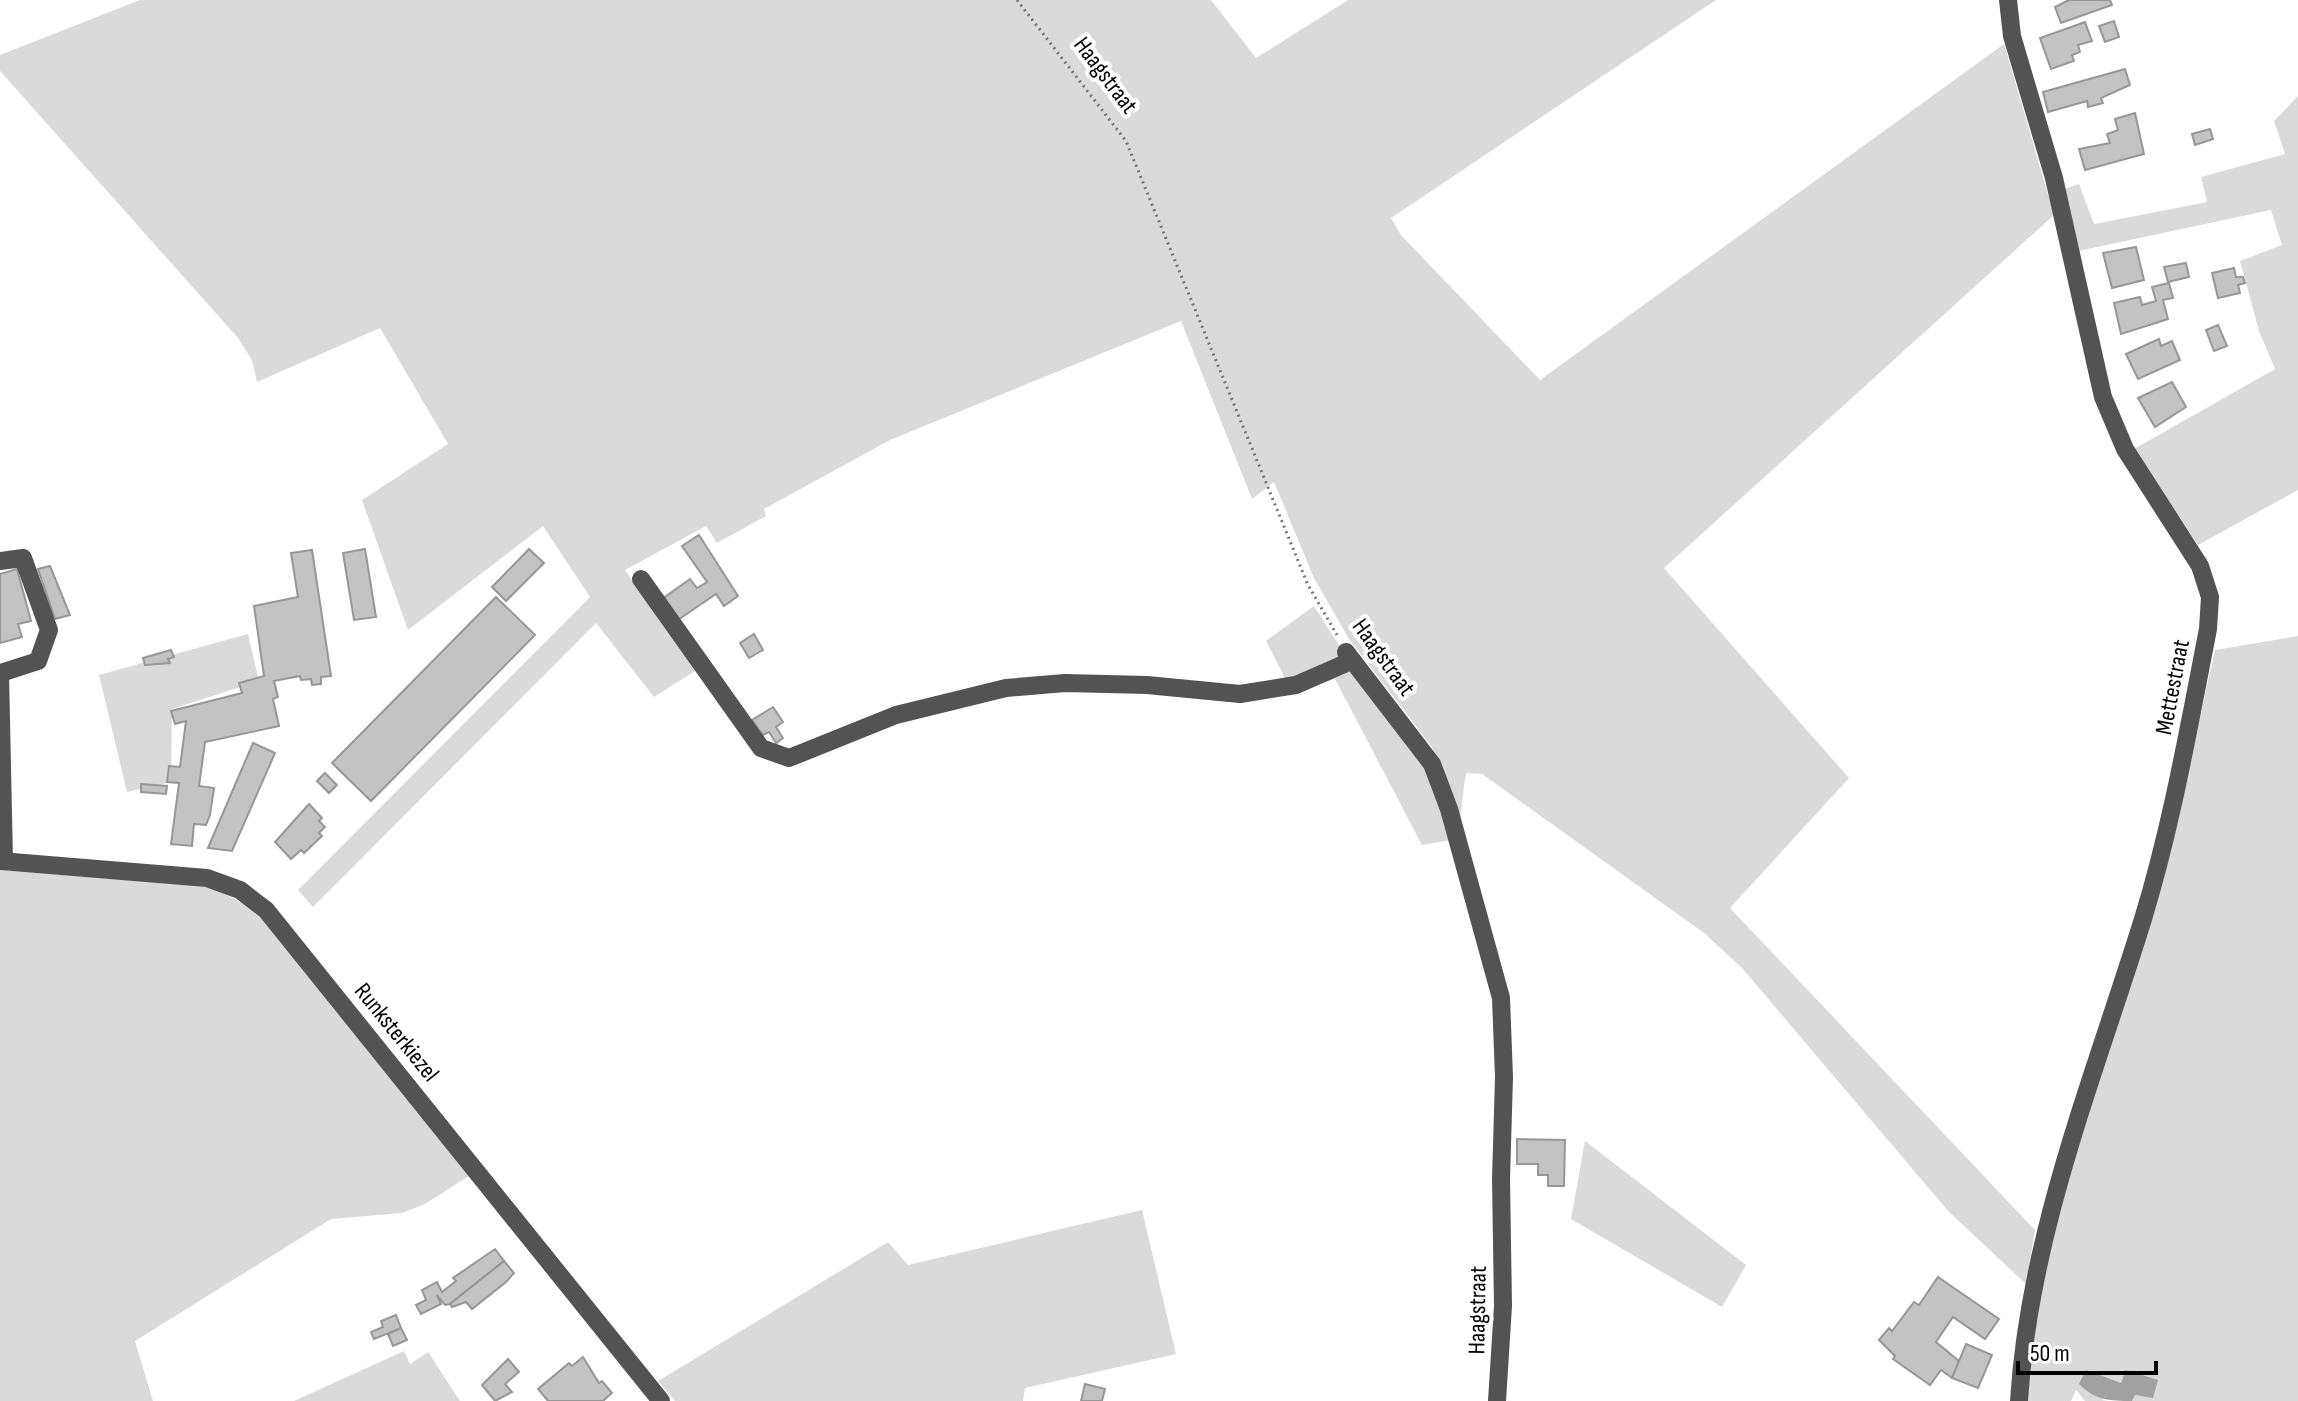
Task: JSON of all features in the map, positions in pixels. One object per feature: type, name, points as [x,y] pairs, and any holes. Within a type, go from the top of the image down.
[{"type":"street","name":"Mettestraat","points":[[2008,0],[2012,36],[2054,178],[2103,397],[2125,449],[2200,566],[2210,597],[2208,629],[2170,820],[2045,1232],[2027,1330],[2019,1401]]},
{"type":"street","points":[[0,561],[23,558],[49,630],[38,661],[0,673],[2,861]]},
{"type":"street","points":[[641,579],[761,748],[789,758],[896,715],[1006,688],[1065,683],[1147,685],[1240,694],[1296,685],[1348,656]]},
{"type":"street","name":"Haagstraat","points":[[1348,656],[1432,764],[1457,838],[1501,998],[1504,1077],[1503,1306],[1497,1401]]},
{"type":"street","name":"Runksterkiezel","points":[[2,861],[207,878],[240,890],[266,910],[661,1401]]},
{"type":"path","name":"Haagstraat","points":[[1017,0],[1126,141],[1308,585],[1348,656]]},
{"type":"shaded area","points":[[140,0],[1211,0],[1256,58],[1348,0],[1716,0],[1391,218],[1401,235],[1540,380],[2004,44],[2054,215],[1664,568],[1849,778],[1730,908],[2035,1230],[2026,1284],[1949,1212],[1742,968],[1704,933],[1482,774],[1467,773],[1460,822],[1432,747],[1349,639],[1314,578],[1274,482],[1252,499],[1181,321],[890,440],[764,509],[766,516],[717,543],[706,526],[625,570],[695,671],[654,697],[596,623],[313,907],[298,890],[590,597],[543,526],[408,630],[362,500],[448,444],[380,328],[257,382],[252,360],[238,338],[0,71],[0,55]]},
{"type":"shaded area","points":[[2298,96],[2298,490],[2198,545],[2134,449],[2275,369],[2259,331],[2240,261],[2282,245],[2271,210],[2078,251],[2062,190],[2079,184],[2094,224],[2207,202],[2201,177],[2285,154],[2274,121]]},
{"type":"shaded area","points":[[1314,606],[1360,678],[1423,757],[1452,840],[1422,845],[1335,679],[1292,692],[1266,641]]},
{"type":"shaded area","points":[[248,634],[259,681],[172,709],[171,782],[127,792],[99,675]]},
{"type":"shaded area","points":[[2298,636],[2298,1401],[2132,1401],[2135,1394],[2122,1383],[2102,1400],[2108,1401],[2085,1401],[2076,1390],[2071,1401],[2026,1401],[2032,1343],[2054,1229],[2086,1117],[2154,914],[2215,650]]},
{"type":"shaded area","points":[[0,870],[211,887],[252,908],[281,936],[469,1176],[425,1204],[402,1213],[331,1219],[135,1341],[153,1401],[0,1401]]},
{"type":"shaded area","points":[[1585,1141],[1746,1265],[1722,1307],[1571,1219]]},
{"type":"shaded area","points":[[1142,1210],[1176,1354],[1025,1388],[1023,1401],[675,1401],[658,1381],[888,1242],[908,1265]]},
{"type":"shaded area","points":[[404,1351],[410,1364],[428,1352],[460,1401],[294,1401]]},
{"type":"shaded area","points":[[2086,1370],[2121,1383],[2126,1370],[2158,1380],[2153,1398],[2135,1395],[2132,1401],[2109,1400],[2079,1384]]},
{"type":"building","points":[[2069,0],[2110,0],[2112,5],[2061,23],[2055,7]]},
{"type":"building","points":[[2114,21],[2119,37],[2105,42],[2099,26]]},
{"type":"building","points":[[2085,22],[2092,41],[2078,45],[2080,52],[2072,55],[2074,61],[2051,69],[2040,38]]},
{"type":"building","points":[[2125,69],[2130,85],[2101,98],[2103,103],[2088,107],[2087,101],[2048,112],[2043,92]]},
{"type":"building","points":[[2135,113],[2144,154],[2085,170],[2079,149],[2110,143],[2107,134],[2118,130],[2115,119]]},
{"type":"building","points":[[2210,129],[2213,139],[2195,145],[2192,134]]},
{"type":"building","points":[[2136,247],[2144,280],[2112,288],[2103,253]]},
{"type":"building","points":[[2186,263],[2189,277],[2168,282],[2164,267]]},
{"type":"building","points":[[2234,268],[2236,277],[2243,277],[2245,283],[2238,285],[2240,293],[2218,298],[2212,273]]},
{"type":"building","points":[[2169,283],[2173,298],[2163,300],[2168,319],[2121,334],[2114,303],[2140,297],[2142,305],[2156,301],[2152,287]]},
{"type":"building","points":[[2218,325],[2227,346],[2214,351],[2206,330]]},
{"type":"building","points":[[2159,339],[2161,346],[2172,341],[2180,360],[2138,379],[2126,354]]},
{"type":"building","points":[[2172,382],[2186,407],[2155,427],[2138,398]]},
{"type":"building","points":[[699,535],[738,596],[724,606],[716,594],[678,620],[662,599],[690,579],[697,588],[707,582],[682,546]]},
{"type":"building","points":[[365,549],[376,617],[354,620],[343,553]]},
{"type":"building","points":[[529,549],[544,563],[506,601],[492,587]]},
{"type":"building","points":[[312,550],[331,676],[321,677],[321,684],[312,685],[311,679],[301,680],[300,676],[274,681],[278,697],[273,699],[279,726],[205,742],[199,786],[214,788],[210,815],[206,825],[194,824],[192,846],[171,844],[179,783],[167,782],[169,766],[180,767],[186,721],[175,724],[171,711],[242,693],[239,683],[264,676],[254,606],[298,597],[291,553]]},
{"type":"building","points":[[50,566],[70,615],[55,619],[38,569]]},
{"type":"building","points":[[17,569],[31,621],[18,624],[22,637],[0,643],[0,574]]},
{"type":"building","points":[[496,597],[535,635],[371,801],[332,763]]},
{"type":"building","points":[[754,634],[763,650],[749,658],[740,643]]},
{"type":"building","points":[[171,650],[174,657],[168,659],[170,663],[145,665],[143,658]]},
{"type":"building","points":[[773,707],[783,722],[776,727],[783,738],[776,743],[769,732],[763,735],[752,720]]},
{"type":"building","points":[[253,743],[275,753],[232,851],[208,848]]},
{"type":"building","points":[[325,773],[337,785],[329,793],[317,781]]},
{"type":"building","points":[[141,784],[167,786],[166,794],[141,792]]},
{"type":"building","points":[[309,804],[322,818],[319,821],[325,827],[319,833],[322,836],[304,853],[301,850],[291,859],[275,842]]},
{"type":"building","points":[[1517,1139],[1565,1140],[1564,1186],[1548,1186],[1548,1175],[1538,1175],[1538,1164],[1517,1164]]},
{"type":"building","points":[[495,1249],[504,1261],[450,1304],[445,1305],[437,1295],[441,1304],[421,1314],[416,1305],[426,1300],[422,1290],[437,1282],[442,1292],[456,1281],[453,1278]]},
{"type":"building","points":[[504,1261],[514,1273],[506,1282],[472,1309],[466,1302],[452,1307],[450,1304]]},
{"type":"building","points":[[1938,1277],[1999,1319],[1985,1339],[1953,1317],[1936,1342],[1959,1361],[1952,1378],[1941,1370],[1930,1385],[1893,1359],[1895,1356],[1879,1340],[1889,1328],[1892,1331],[1914,1302],[1919,1305]]},
{"type":"building","points":[[396,1315],[401,1328],[374,1339],[371,1332],[383,1327],[381,1321]]},
{"type":"building","points":[[401,1328],[407,1340],[393,1346],[388,1334]]},
{"type":"building","points":[[1966,1344],[1992,1355],[1978,1388],[1952,1378]]},
{"type":"building","points":[[583,1357],[599,1383],[602,1381],[612,1393],[603,1401],[548,1401],[538,1389],[569,1363],[572,1366]]},
{"type":"building","points":[[508,1359],[519,1372],[505,1384],[512,1392],[495,1401],[482,1385]]},
{"type":"building","points":[[1085,1384],[1105,1389],[1102,1401],[1081,1401]]}]
